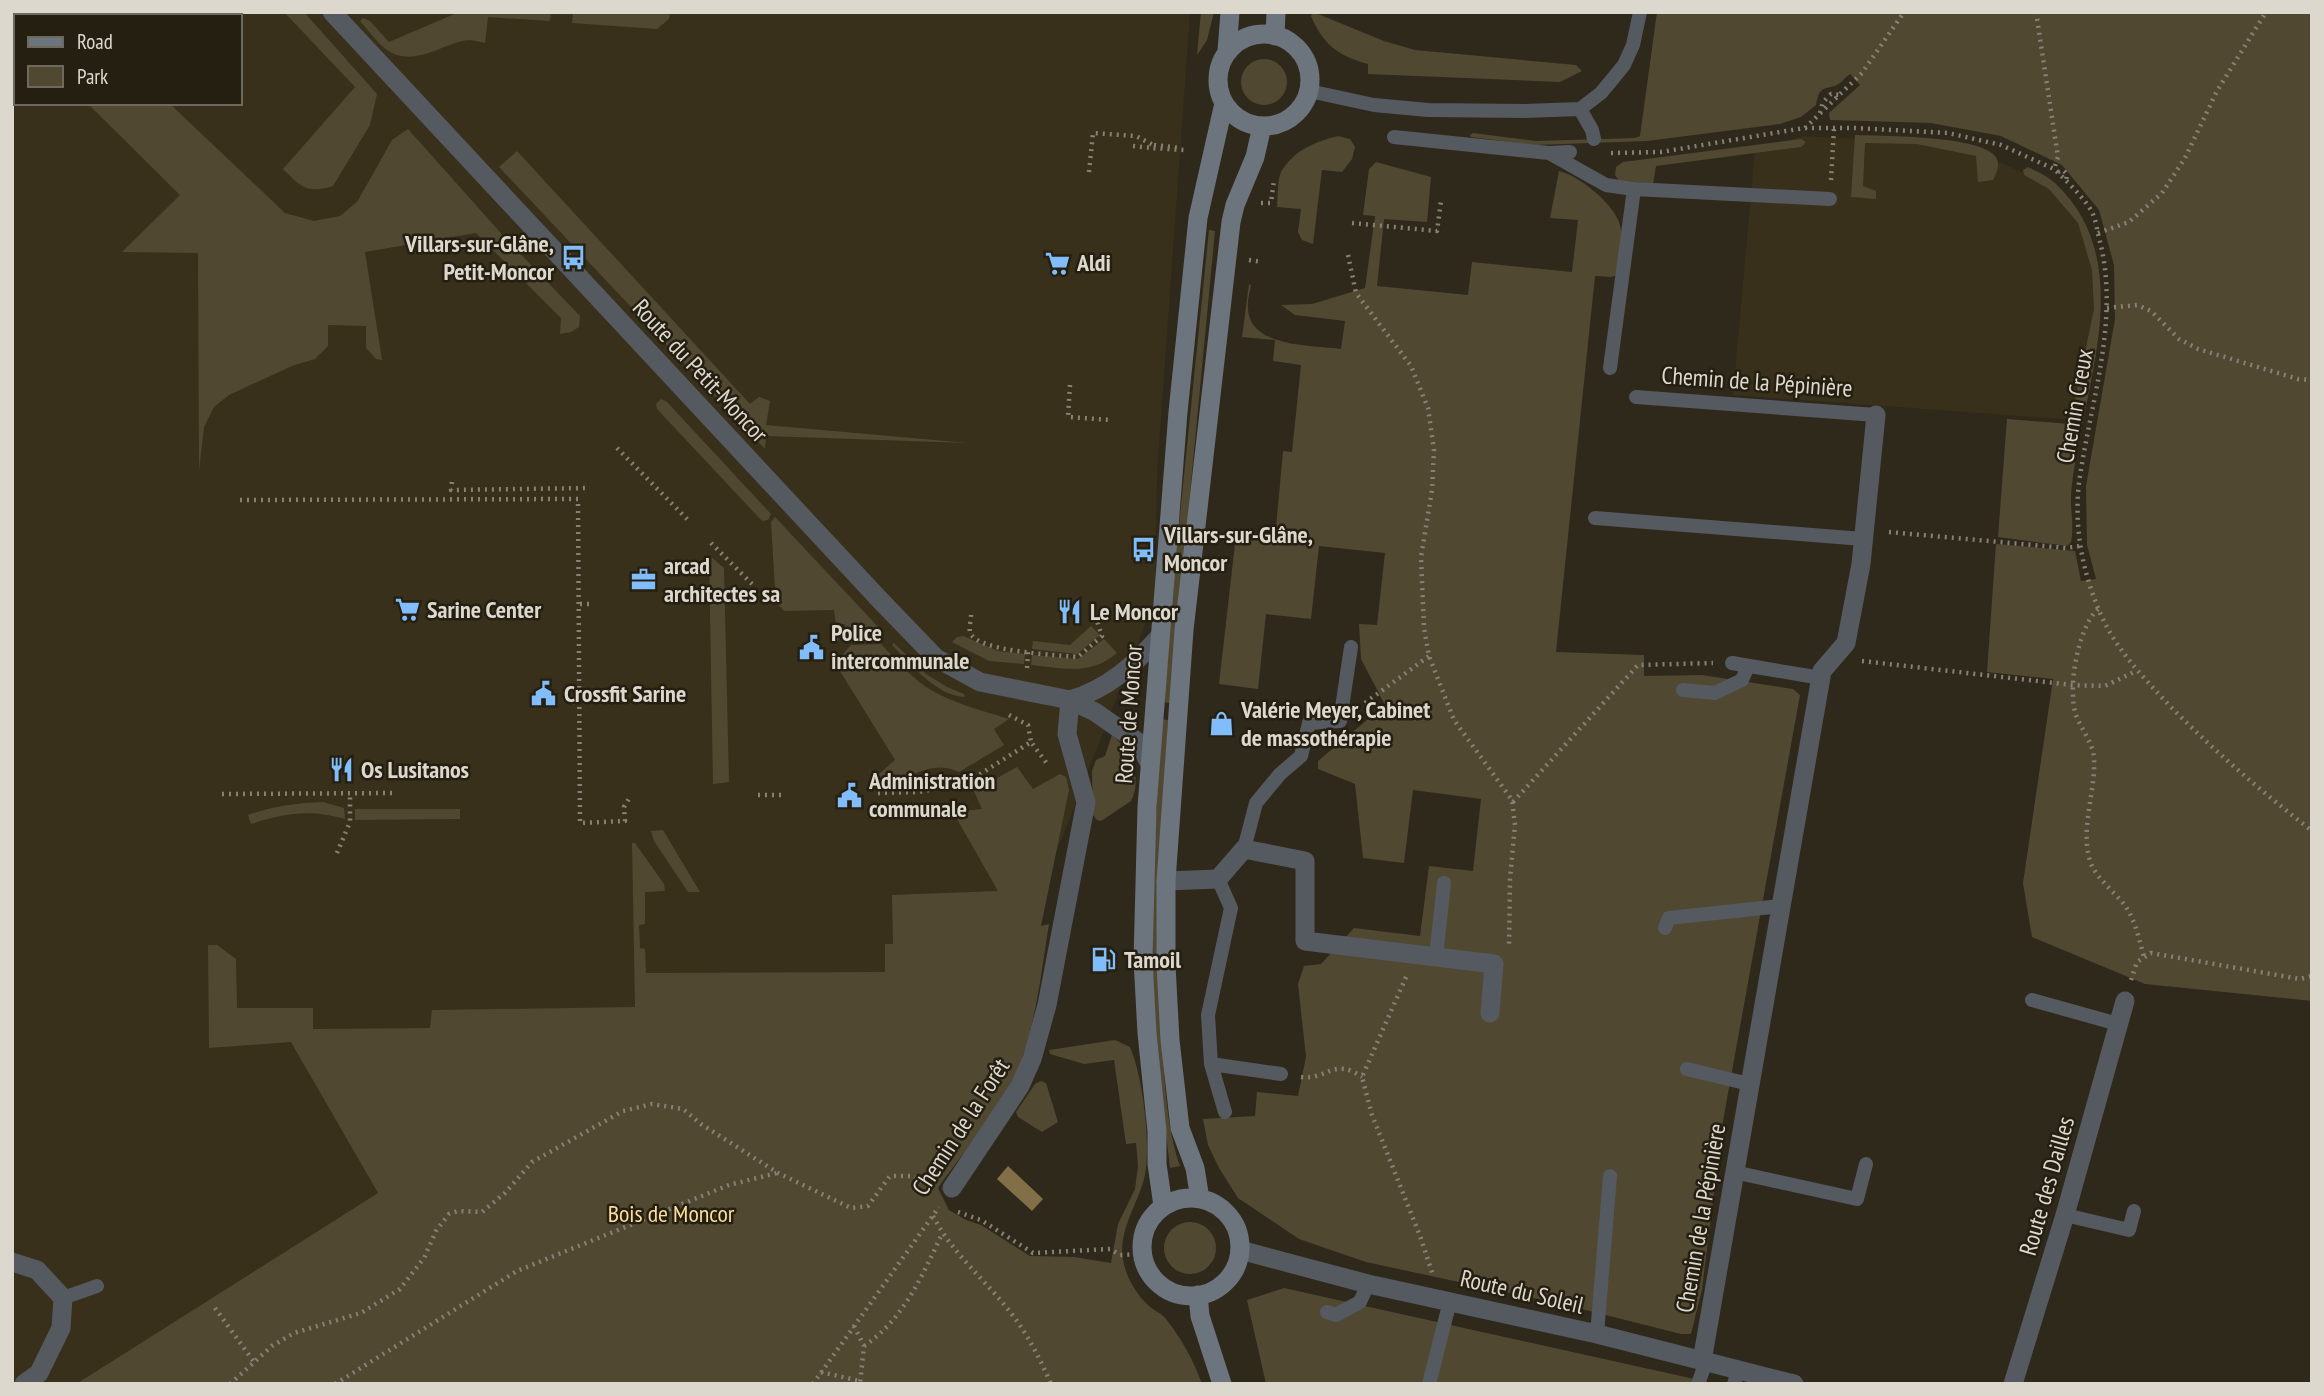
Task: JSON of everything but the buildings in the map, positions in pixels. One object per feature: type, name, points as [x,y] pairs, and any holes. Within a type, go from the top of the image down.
[{"type":"main road","points":[[1227,51],[1247,38],[1259,35],[1275,36],[1290,42],[1303,57],[1309,73],[1309,91],[1300,109],[1293,116],[1275,125],[1262,126],[1248,124],[1234,116],[1224,103],[1218,77],[1227,51],[1230,12]]},
{"type":"main road","points":[[1275,36],[1276,12]]},
{"type":"main road","name":"Route de Moncor","points":[[1163,1206],[1157,1164],[1157,1131],[1143,960],[1150,764],[1198,218],[1224,103]]},
{"type":"main road","name":"Route de Moncor","points":[[1200,1199],[1195,1168],[1180,1128],[1170,1040],[1166,965],[1166,881],[1184,630],[1222,285],[1233,214],[1255,157],[1262,126]]},
{"type":"main road","points":[[1189,1198],[1200,1199],[1217,1205],[1227,1213],[1239,1237],[1240,1250],[1236,1266],[1227,1280],[1214,1290],[1198,1295],[1173,1292],[1153,1277],[1143,1254],[1142,1242],[1146,1230],[1163,1206],[1189,1198]]},
{"type":"main road","points":[[1198,1295],[1200,1316],[1223,1384]]},
{"type":"street","name":"Route du Petit-Moncor","points":[[332,12],[936,658],[980,682],[1070,700],[1112,722],[1138,742],[1150,764]]},
{"type":"street","name":"Chemin de la Pépinière","points":[[1704,1361],[1749,1084],[1822,671],[1846,643],[1864,534],[1876,415]]},
{"type":"street","points":[[1070,700],[1092,694],[1120,676],[1139,660],[1160,636]]},
{"type":"street","name":"Chemin de la Forêt","points":[[947,1196],[1020,1086],[1032,1059],[1048,1005],[1086,802],[1067,734],[1070,700]]},
{"type":"street","points":[[1166,881],[1218,879],[1244,849],[1305,861],[1305,941],[1494,964],[1490,1013]]},
{"type":"street","name":"Route des Dailles","points":[[2013,1384],[2065,1215],[2125,1000]]},
{"type":"street","name":"Route du Soleil","points":[[1240,1250],[1368,1284],[1704,1361],[1736,1377],[1794,1384]]},
{"type":"street","points":[[12,1262],[37,1270],[63,1298],[61,1328],[39,1373],[24,1384]]},
{"type":"lane","points":[[1309,91],[1374,105],[1428,110],[1580,109],[1601,93],[1624,65],[1633,45],[1640,12]]},
{"type":"lane","points":[[1580,109],[1594,139]]},
{"type":"lane","points":[[1394,137],[1549,153],[1570,152]]},
{"type":"lane","points":[[1549,153],[1606,185],[1634,189],[1830,199]]},
{"type":"lane","points":[[1610,368],[1634,189]]},
{"type":"lane","name":"Chemin de la Pépinière","points":[[1636,397],[1876,415]]},
{"type":"lane","points":[[1595,518],[1864,534]]},
{"type":"lane","points":[[1244,849],[1256,803],[1280,774],[1301,756],[1309,723],[1340,720],[1351,647]]},
{"type":"lane","points":[[1732,663],[1821,678]]},
{"type":"lane","points":[[1683,690],[1715,693],[1742,680],[1748,666]]},
{"type":"lane","points":[[1218,879],[1231,908],[1208,1015],[1211,1064],[1225,1112]]},
{"type":"lane","points":[[1436,957],[1444,883]]},
{"type":"lane","points":[[1665,928],[1669,918],[1781,906]]},
{"type":"lane","points":[[2032,1000],[2118,1024]]},
{"type":"lane","points":[[1211,1064],[1282,1074]]},
{"type":"lane","points":[[1687,1069],[1749,1084]]},
{"type":"lane","points":[[1734,1172],[1857,1199],[1867,1164]]},
{"type":"lane","points":[[1597,1335],[1610,1175]]},
{"type":"lane","points":[[2065,1215],[2129,1230],[2134,1211]]},
{"type":"lane","points":[[1327,1312],[1336,1315],[1360,1302],[1368,1284]]},
{"type":"lane","points":[[63,1298],[97,1286]]},
{"type":"lane","points":[[1429,1384],[1445,1300]]},
{"type":"lane","points":[[1698,1384],[1704,1361]]},
{"type":"path","points":[[1804,128],[1820,113],[1823,102],[1831,94],[1841,95],[1862,73],[1904,12]]},
{"type":"path","points":[[2036,12],[2058,157],[2055,170]]},
{"type":"path","points":[[2098,233],[2129,222],[2162,193],[2185,158],[2217,91],[2266,12]]},
{"type":"path","name":"Chemin Creux","points":[[1570,152],[1661,152],[1804,128],[1835,128],[1948,133],[2001,145],[2055,170],[2092,212],[2106,265],[2108,308],[2079,485],[2080,546],[2098,609],[2112,637],[2136,671],[2212,749],[2312,831]]},
{"type":"path","points":[[1830,199],[1835,128]]},
{"type":"path","points":[[1089,172],[1093,133],[1136,136],[1153,146],[1184,150],[1175,146],[1153,146],[1133,146]]},
{"type":"path","points":[[1260,203],[1271,203],[1275,172]]},
{"type":"path","points":[[1352,223],[1437,232],[1441,201]]},
{"type":"path","points":[[1348,255],[1356,293],[1411,366],[1428,408],[1434,450],[1432,490],[1421,557],[1424,628],[1429,656],[1454,720],[1512,802],[1515,825],[1510,879],[1509,948],[1494,964]]},
{"type":"path","points":[[1248,260],[1262,262]]},
{"type":"path","points":[[2108,308],[2137,305],[2151,311],[2179,339],[2198,349],[2298,379],[2312,380]]},
{"type":"path","points":[[1070,385],[1068,417],[1110,420]]},
{"type":"path","points":[[617,448],[688,520]]},
{"type":"path","points":[[525,481],[525,489]]},
{"type":"path","points":[[452,482],[452,490],[590,488]]},
{"type":"path","points":[[570,488],[570,500]]},
{"type":"path","points":[[240,500],[578,499],[580,823],[625,821],[624,807],[631,795]]},
{"type":"path","points":[[1864,534],[2066,548],[2080,546]]},
{"type":"path","points":[[711,543],[755,587]]},
{"type":"path","points":[[580,604],[591,604]]},
{"type":"path","points":[[2098,609],[2090,616],[2082,639],[2072,685],[2076,716],[2090,741],[2094,760],[2087,846],[2093,867],[2125,905],[2137,929],[2144,957]]},
{"type":"path","points":[[971,615],[970,632],[974,638],[1000,649],[1078,657],[1102,636],[1097,621]]},
{"type":"path","points":[[1027,670],[1028,652]]},
{"type":"path","points":[[1340,720],[1429,656]]},
{"type":"path","points":[[1833,657],[2072,685],[2105,686],[2136,671]]},
{"type":"path","points":[[1512,802],[1638,665],[1732,663]]},
{"type":"path","points":[[573,702],[580,702]]},
{"type":"path","points":[[878,793],[919,792],[967,783],[1031,742],[1050,767]]},
{"type":"path","points":[[337,853],[350,822],[350,793]]},
{"type":"path","points":[[222,794],[394,793]]},
{"type":"path","points":[[758,795],[783,794]]},
{"type":"path","points":[[2125,1000],[2137,962],[2151,953],[2300,979],[2312,976]]},
{"type":"path","points":[[1416,954],[1362,1077],[1372,1115],[1445,1300]]},
{"type":"path","points":[[1282,1074],[1311,1078],[1330,1070],[1349,1068],[1362,1077]]},
{"type":"path","points":[[230,1384],[272,1346],[294,1333],[362,1313],[400,1289],[424,1258],[436,1231],[449,1214],[458,1211],[482,1212],[505,1193],[532,1162],[623,1111],[652,1104],[683,1109],[701,1124],[778,1172],[852,1208],[868,1206],[890,1175],[912,1176],[947,1196],[967,1217],[981,1220],[1033,1253],[1110,1249],[1120,1255],[1143,1254]]},
{"type":"path","points":[[335,1384],[517,1271],[729,1185],[778,1172]]},
{"type":"path","name":"Chemin de la Forêt","points":[[813,1384],[947,1196]]},
{"type":"path","points":[[933,1216],[942,1234],[1014,1317],[1042,1363],[1051,1384]]},
{"type":"path","points":[[864,1346],[878,1337],[909,1302],[942,1234]]},
{"type":"path","points":[[215,1308],[254,1362]]},
{"type":"path","points":[[821,1372],[860,1382],[864,1346],[854,1326]]},
{"type":"shaded area","points":[[12,12],[1190,12],[1157,474],[1155,599],[935,1164],[378,1193],[76,1384],[12,1384]]},
{"type":"shaded area","points":[[1803,136],[1922,142],[1988,157],[2053,186],[2081,223],[2096,268],[2098,309],[2077,420],[1733,395],[1755,150]]},
{"type":"shaded area","points":[[1008,1166],[1043,1199],[1032,1211],[997,1179]]},
{"type":"green space","points":[[284,12],[304,12],[377,94],[370,125],[333,186],[310,189],[283,169],[355,87]]},
{"type":"green space","points":[[459,12],[551,12],[550,21],[488,17],[485,43],[465,40],[425,54],[406,57],[387,50],[360,21],[363,18],[370,21],[389,42]]},
{"type":"green space","points":[[573,12],[670,12],[669,19],[657,29],[572,23]]},
{"type":"green space","points":[[1201,12],[1214,12],[1207,40],[1197,55]]},
{"type":"green space","points":[[1313,12],[1384,41],[1415,50],[1576,65],[1582,71],[1560,82],[1368,74],[1368,64],[1340,53],[1327,42],[1311,16]]},
{"type":"green space","points":[[1657,12],[2312,12],[2312,1001],[2145,984],[2032,937],[2023,883],[2053,679],[1987,672],[1996,544],[2075,551],[2081,581],[2096,579],[2087,545],[2086,486],[2115,319],[2114,265],[2099,210],[2062,165],[2001,136],[1931,123],[1830,120],[1829,113],[1860,85],[1850,74],[1837,85],[1821,91],[1816,105],[1801,117],[1780,124],[1647,141],[1535,145],[1471,137],[1473,133],[1536,141],[1640,136]]},
{"type":"green space","points":[[1264,59],[1280,66],[1287,82],[1280,98],[1264,105],[1248,98],[1241,82],[1248,66]]},
{"type":"green space","points":[[89,105],[171,105],[285,213],[314,221],[340,216],[357,202],[392,140],[408,129],[507,240],[580,316],[579,327],[560,334],[561,318],[476,233],[365,252],[382,360],[376,359],[366,348],[366,326],[328,325],[328,346],[315,359],[292,366],[229,395],[214,407],[204,427],[199,470],[198,253],[122,252],[180,195]]},
{"type":"green space","points":[[1855,135],[1932,138],[1974,145],[1989,151],[1997,159],[1997,170],[1993,180],[1978,182],[1976,156],[1917,144],[1865,143],[1863,186],[1876,191],[1876,199],[1851,197]]},
{"type":"green space","points":[[1338,136],[1350,139],[1355,147],[1352,159],[1342,172],[1322,170],[1313,244],[1302,240],[1298,232],[1301,209],[1277,207],[1278,184],[1281,172],[1292,158],[1313,144]]},
{"type":"green space","points":[[1801,139],[1806,142],[1801,147],[1656,166],[1653,184],[1619,180],[1615,175],[1616,167],[1623,162]]},
{"type":"green space","points":[[517,151],[750,404],[759,397],[770,401],[766,425],[968,443],[766,436],[765,449],[499,167]]},
{"type":"green space","points":[[1376,162],[1431,177],[1427,222],[1384,219],[1377,286],[1468,295],[1472,262],[1572,272],[1578,220],[1550,218],[1559,171],[1577,179],[1597,194],[1619,221],[1621,241],[1617,275],[1595,276],[1556,652],[1644,655],[1644,676],[1702,675],[1793,689],[1800,695],[1723,1121],[1702,1289],[1691,1334],[1681,1334],[1566,1305],[1366,1262],[1299,1239],[1238,1198],[1208,1145],[1203,1119],[1255,1116],[1257,1092],[1298,1096],[1306,1057],[1298,984],[1304,966],[1321,964],[1354,928],[1420,936],[1429,866],[1473,871],[1481,799],[1413,790],[1404,863],[1363,858],[1355,784],[1318,769],[1318,761],[1385,705],[1361,659],[1359,624],[1377,625],[1385,553],[1319,546],[1311,619],[1266,614],[1258,689],[1219,684],[1236,535],[1275,539],[1283,451],[1292,452],[1301,365],[1273,361],[1275,340],[1242,337],[1249,284],[1248,308],[1251,321],[1259,331],[1284,342],[1341,349],[1345,321],[1295,315],[1281,305],[1312,304],[1365,288],[1375,216],[1363,215],[1369,169]]},
{"type":"green space","points":[[2028,167],[2052,180],[2079,212],[2093,244],[2100,278],[2097,350],[2076,457],[2071,495],[2072,537],[2067,546],[1998,537],[2007,419],[2070,424],[2094,309],[2092,270],[2078,223],[2049,189],[2024,175],[2023,170]]},
{"type":"green space","points":[[1209,230],[1215,231],[1170,703],[1161,702]]},
{"type":"green space","points":[[661,399],[667,402],[771,514],[768,520],[762,521],[657,409],[656,404]]},
{"type":"green space","points":[[775,517],[883,632],[846,634],[845,624],[836,624],[834,610],[784,611],[764,589],[775,589],[771,522]]},
{"type":"green space","points":[[709,555],[724,568],[729,782],[713,784]]},
{"type":"green space","points":[[1091,626],[1100,635],[1077,654],[1032,649],[1033,641],[1070,645]]},
{"type":"green space","points":[[963,636],[998,651],[1025,654],[1024,664],[989,661],[952,642]]},
{"type":"green space","points":[[1104,639],[1117,653],[1097,665],[1066,669],[1031,665],[1032,655],[1078,659]]},
{"type":"green space","points":[[894,643],[926,674],[965,697],[954,695],[934,685],[892,645]]},
{"type":"green space","points":[[881,644],[908,672],[936,693],[1009,719],[994,729],[1004,745],[959,772],[932,768],[889,787],[878,775],[895,760],[835,663],[851,645]]},
{"type":"green space","points":[[1160,719],[1168,720],[1160,882],[1160,1004],[1167,1107],[1180,1166],[1170,1168],[1153,988],[1152,910]]},
{"type":"green space","points":[[1112,735],[1133,765],[1136,784],[1131,801],[1101,821],[1093,815],[1092,771],[1096,760],[1105,756]]},
{"type":"green space","name":"Bois de Moncor","points":[[1017,767],[1033,789],[1060,774],[1066,777],[1069,790],[1041,926],[1049,924],[1037,999],[1024,1054],[1010,1087],[938,1188],[949,1210],[981,1225],[1030,1256],[1074,1257],[1111,1263],[1118,1224],[1135,1189],[1138,1166],[1136,1143],[1126,1144],[1114,1060],[1084,1064],[1050,1054],[1049,1050],[1115,1040],[1130,1047],[1142,1094],[1147,1150],[1144,1179],[1123,1239],[1123,1260],[1126,1273],[1136,1291],[1149,1306],[1164,1317],[1182,1342],[1202,1384],[76,1384],[378,1193],[291,1042],[209,1048],[208,945],[217,945],[236,959],[237,1008],[313,1008],[313,1029],[430,1028],[432,1010],[635,1007],[632,843],[635,843],[664,884],[665,891],[645,892],[645,924],[639,925],[640,948],[645,949],[646,973],[885,972],[885,944],[893,944],[892,895],[998,891],[953,812],[982,809],[974,791]]},
{"type":"green space","points":[[323,802],[344,808],[345,819],[309,813],[275,817],[251,824],[248,815],[267,809]]},
{"type":"green space","points":[[355,809],[460,809],[460,819],[355,820]]},
{"type":"green space","points":[[663,830],[700,892],[688,892],[654,841],[651,831]]},
{"type":"green space","points":[[1041,1081],[1046,1083],[1058,1122],[1042,1132],[1018,1117],[1016,1112],[1035,1084]]},
{"type":"green space","points":[[1190,1222],[1200,1224],[1208,1230],[1214,1238],[1214,1258],[1208,1266],[1200,1272],[1190,1274],[1180,1272],[1172,1266],[1166,1258],[1164,1248],[1166,1238],[1172,1230],[1180,1224]]},
{"type":"green space","points":[[1284,1288],[1717,1384],[1266,1384],[1247,1300]]},
{"type":"place","name":"Villars-sur-Glâne, Petit-Moncor","points":[[574,258]]},
{"type":"place","name":"Aldi","points":[[1057,263]]},
{"type":"place","name":"Villars-sur-Glâne, Moncor","points":[[1144,549]]},
{"type":"place","name":"arcad architectes sa","points":[[644,580]]},
{"type":"place","name":"Sarine Center","points":[[407,610]]},
{"type":"place","name":"Le Moncor","points":[[1070,612]]},
{"type":"place","name":"Police intercommunale","points":[[811,647]]},
{"type":"place","name":"Crossfit Sarine","points":[[544,694]]},
{"type":"place","name":"Valérie Meyer, Cabinet de massothérapie","points":[[1221,724]]},
{"type":"place","name":"Os Lusitanos","points":[[341,770]]},
{"type":"place","name":"Administration communale","points":[[849,795]]},
{"type":"place","name":"Tamoil","points":[[1104,960]]}]
